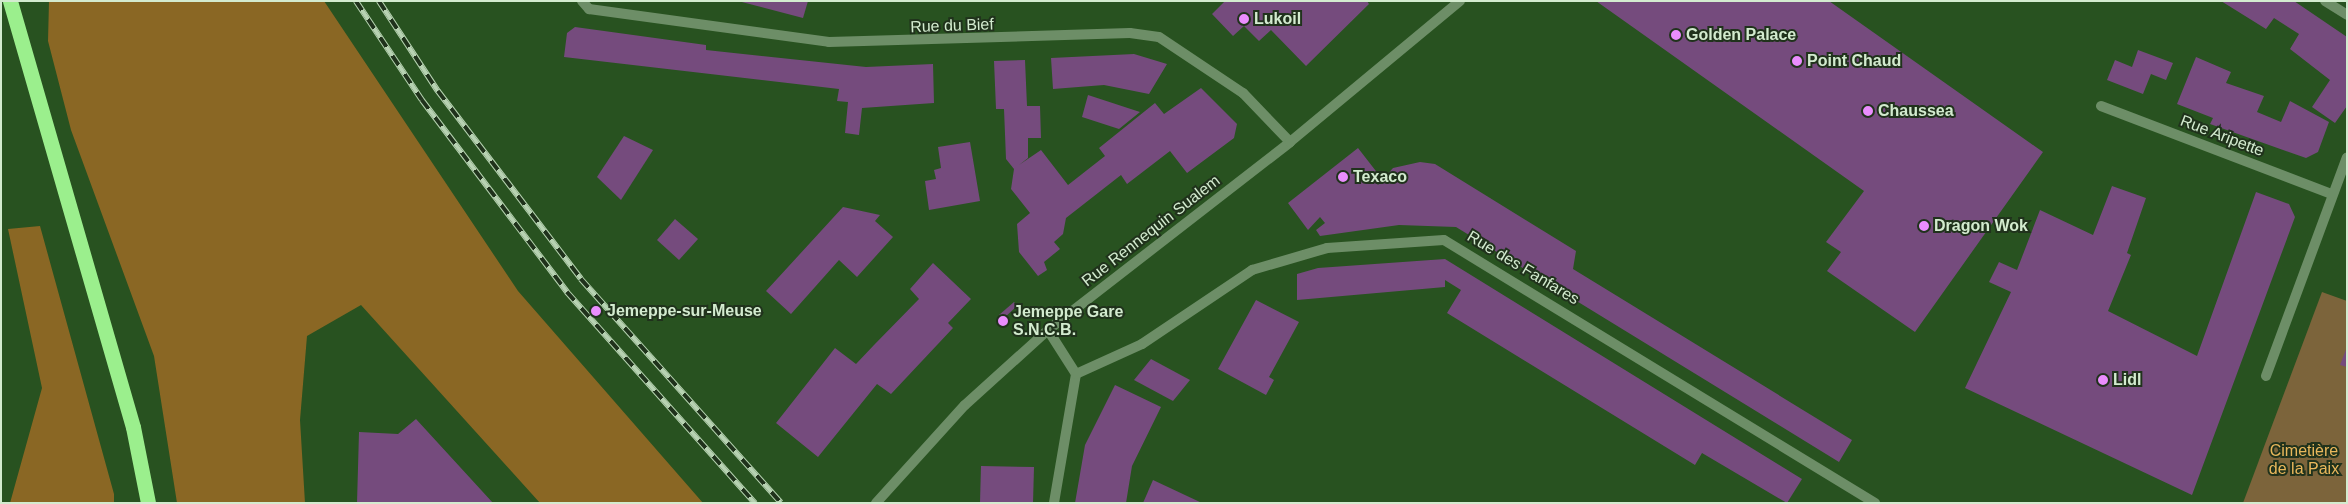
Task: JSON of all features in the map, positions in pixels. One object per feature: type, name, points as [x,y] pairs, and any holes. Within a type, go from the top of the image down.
[{"type":"highway","points":[[10,1],[133,427],[148,503]]},
{"type":"street","name":"Rue du Bief","points":[[582,1],[589,9],[829,42],[1130,33],[1159,38],[1243,93],[1290,142]]},
{"type":"street","name":"Rue Rennequin Sualem","points":[[876,503],[965,405],[1048,330],[1290,142],[1460,1]]},
{"type":"street","points":[[2325,1],[2347,15]]},
{"type":"street","name":"Rue Aripette","points":[[2101,106],[2332,194]]},
{"type":"street","points":[[2266,376],[2332,194],[2347,158]]},
{"type":"street","name":"Rue des Fanfares","points":[[1076,374],[1142,344],[1252,270],[1327,248],[1444,240],[1875,503]]},
{"type":"street","points":[[1048,330],[1076,374],[1054,503]]},
{"type":"green space","name":"Cimetière de la Paix","points":[[2322,292],[2347,301],[2347,503],[2243,503]]},
{"type":"shaded area","points":[[49,1],[324,1],[518,291],[703,503],[540,503],[361,305],[307,336],[300,420],[305,503],[177,503],[154,356],[71,130],[48,41]]},
{"type":"shaded area","points":[[40,226],[114,494],[114,503],[10,503],[42,388],[8,229]]},
{"type":"building","points":[[738,1],[808,1],[803,18]]},
{"type":"building","name":"Lukoil","points":[[1225,1],[1367,1],[1369,4],[1306,66],[1271,30],[1259,41],[1244,26],[1233,36],[1212,14]]},
{"type":"building","points":[[1596,1],[1829,1],[2043,152],[1915,332],[1827,271],[1841,252],[1826,242],[1864,191]]},
{"type":"building","points":[[2221,1],[2294,1],[2347,37],[2347,106],[2335,123],[2312,107],[2330,80],[2290,49],[2299,34],[2274,18],[2266,29]]},
{"type":"building","points":[[575,27],[706,45],[706,50],[866,67],[933,64],[934,103],[862,108],[859,135],[845,133],[848,102],[837,101],[839,89],[564,57],[567,33]]},
{"type":"building","points":[[2138,50],[2173,63],[2166,80],[2151,74],[2143,94],[2107,80],[2115,60],[2132,67]]},
{"type":"building","points":[[1134,54],[1167,64],[1149,94],[1104,85],[1053,89],[1051,58]]},
{"type":"building","points":[[2196,57],[2231,72],[2226,83],[2264,96],[2257,112],[2281,122],[2290,101],[2329,122],[2318,152],[2306,158],[2210,124],[2213,118],[2177,104]]},
{"type":"building","points":[[1025,60],[1027,106],[1040,106],[1041,138],[1028,138],[1028,158],[1019,165],[1041,150],[1068,185],[1105,156],[1099,148],[1155,103],[1164,114],[1201,88],[1237,124],[1234,138],[1187,173],[1170,151],[1127,184],[1121,175],[1066,218],[1063,234],[1054,242],[1060,249],[1044,262],[1047,270],[1038,276],[1019,252],[1017,224],[1030,213],[1011,189],[1014,169],[1006,159],[1004,109],[996,109],[994,61]]},
{"type":"building","points":[[1088,95],[1140,112],[1119,129],[1082,117]]},
{"type":"building","points":[[624,136],[653,150],[621,200],[597,177]]},
{"type":"building","points":[[970,142],[980,201],[929,210],[925,181],[936,179],[934,170],[941,168],[938,147]]},
{"type":"building","points":[[1358,148],[1379,175],[1373,179],[1378,185],[1393,168],[1420,162],[1435,164],[1576,251],[1573,269],[1852,440],[1839,462],[1456,227],[1399,225],[1320,236],[1316,230],[1325,223],[1320,217],[1308,230],[1288,203]]},
{"type":"building","name":"Lidl","points":[[2112,186],[2146,198],[2127,253],[2131,255],[2108,311],[2197,356],[2256,192],[2289,204],[2295,217],[2192,495],[1965,388],[2011,292],[1989,282],[1999,262],[2017,270],[2040,210],[2093,235]]},
{"type":"building","points":[[843,207],[880,215],[875,221],[893,237],[857,277],[839,260],[791,314],[766,291]]},
{"type":"building","points":[[675,219],[698,239],[679,260],[657,240]]},
{"type":"building","points":[[1445,259],[1802,479],[1787,503],[1702,453],[1695,465],[1447,313],[1461,290],[1445,280],[1445,287],[1297,300],[1297,274],[1318,268]]},
{"type":"building","points":[[933,263],[971,299],[948,323],[953,328],[891,394],[877,384],[818,457],[776,423],[835,348],[856,364],[919,299],[910,289]]},
{"type":"building","points":[[1256,300],[1299,322],[1269,377],[1274,380],[1266,395],[1218,369]]},
{"type":"building","points":[[1014,302],[1017,306],[1003,319],[999,315]]},
{"type":"building","points":[[2347,347],[2347,367],[2340,365]]},
{"type":"building","points":[[1151,359],[1190,380],[1173,401],[1134,380]]},
{"type":"building","points":[[1115,385],[1161,407],[1132,466],[1126,503],[1075,503],[1085,445]]},
{"type":"building","points":[[416,419],[493,503],[357,503],[359,432],[398,434]]},
{"type":"building","points":[[981,466],[1034,467],[1033,503],[980,503]]},
{"type":"building","points":[[1153,480],[1202,503],[1143,503]]},
{"type":"railway","points":[[356,1],[422,100],[567,292],[755,503]]},
{"type":"railway","points":[[379,1],[438,91],[581,279],[781,503]]},
{"type":"place","name":"Lukoil","points":[[1244,19]]},
{"type":"place","name":"Golden Palace","points":[[1676,35]]},
{"type":"place","name":"Point Chaud","points":[[1797,61]]},
{"type":"place","name":"Chaussea","points":[[1868,111]]},
{"type":"place","name":"Texaco","points":[[1343,177]]},
{"type":"place","name":"Dragon Wok","points":[[1924,226]]},
{"type":"place","name":"Jemeppe-sur-Meuse","points":[[596,311]]},
{"type":"place","name":"Jemeppe Gare S.N.C.B.","points":[[1003,321]]},
{"type":"place","name":"Lidl","points":[[2103,380]]}]
